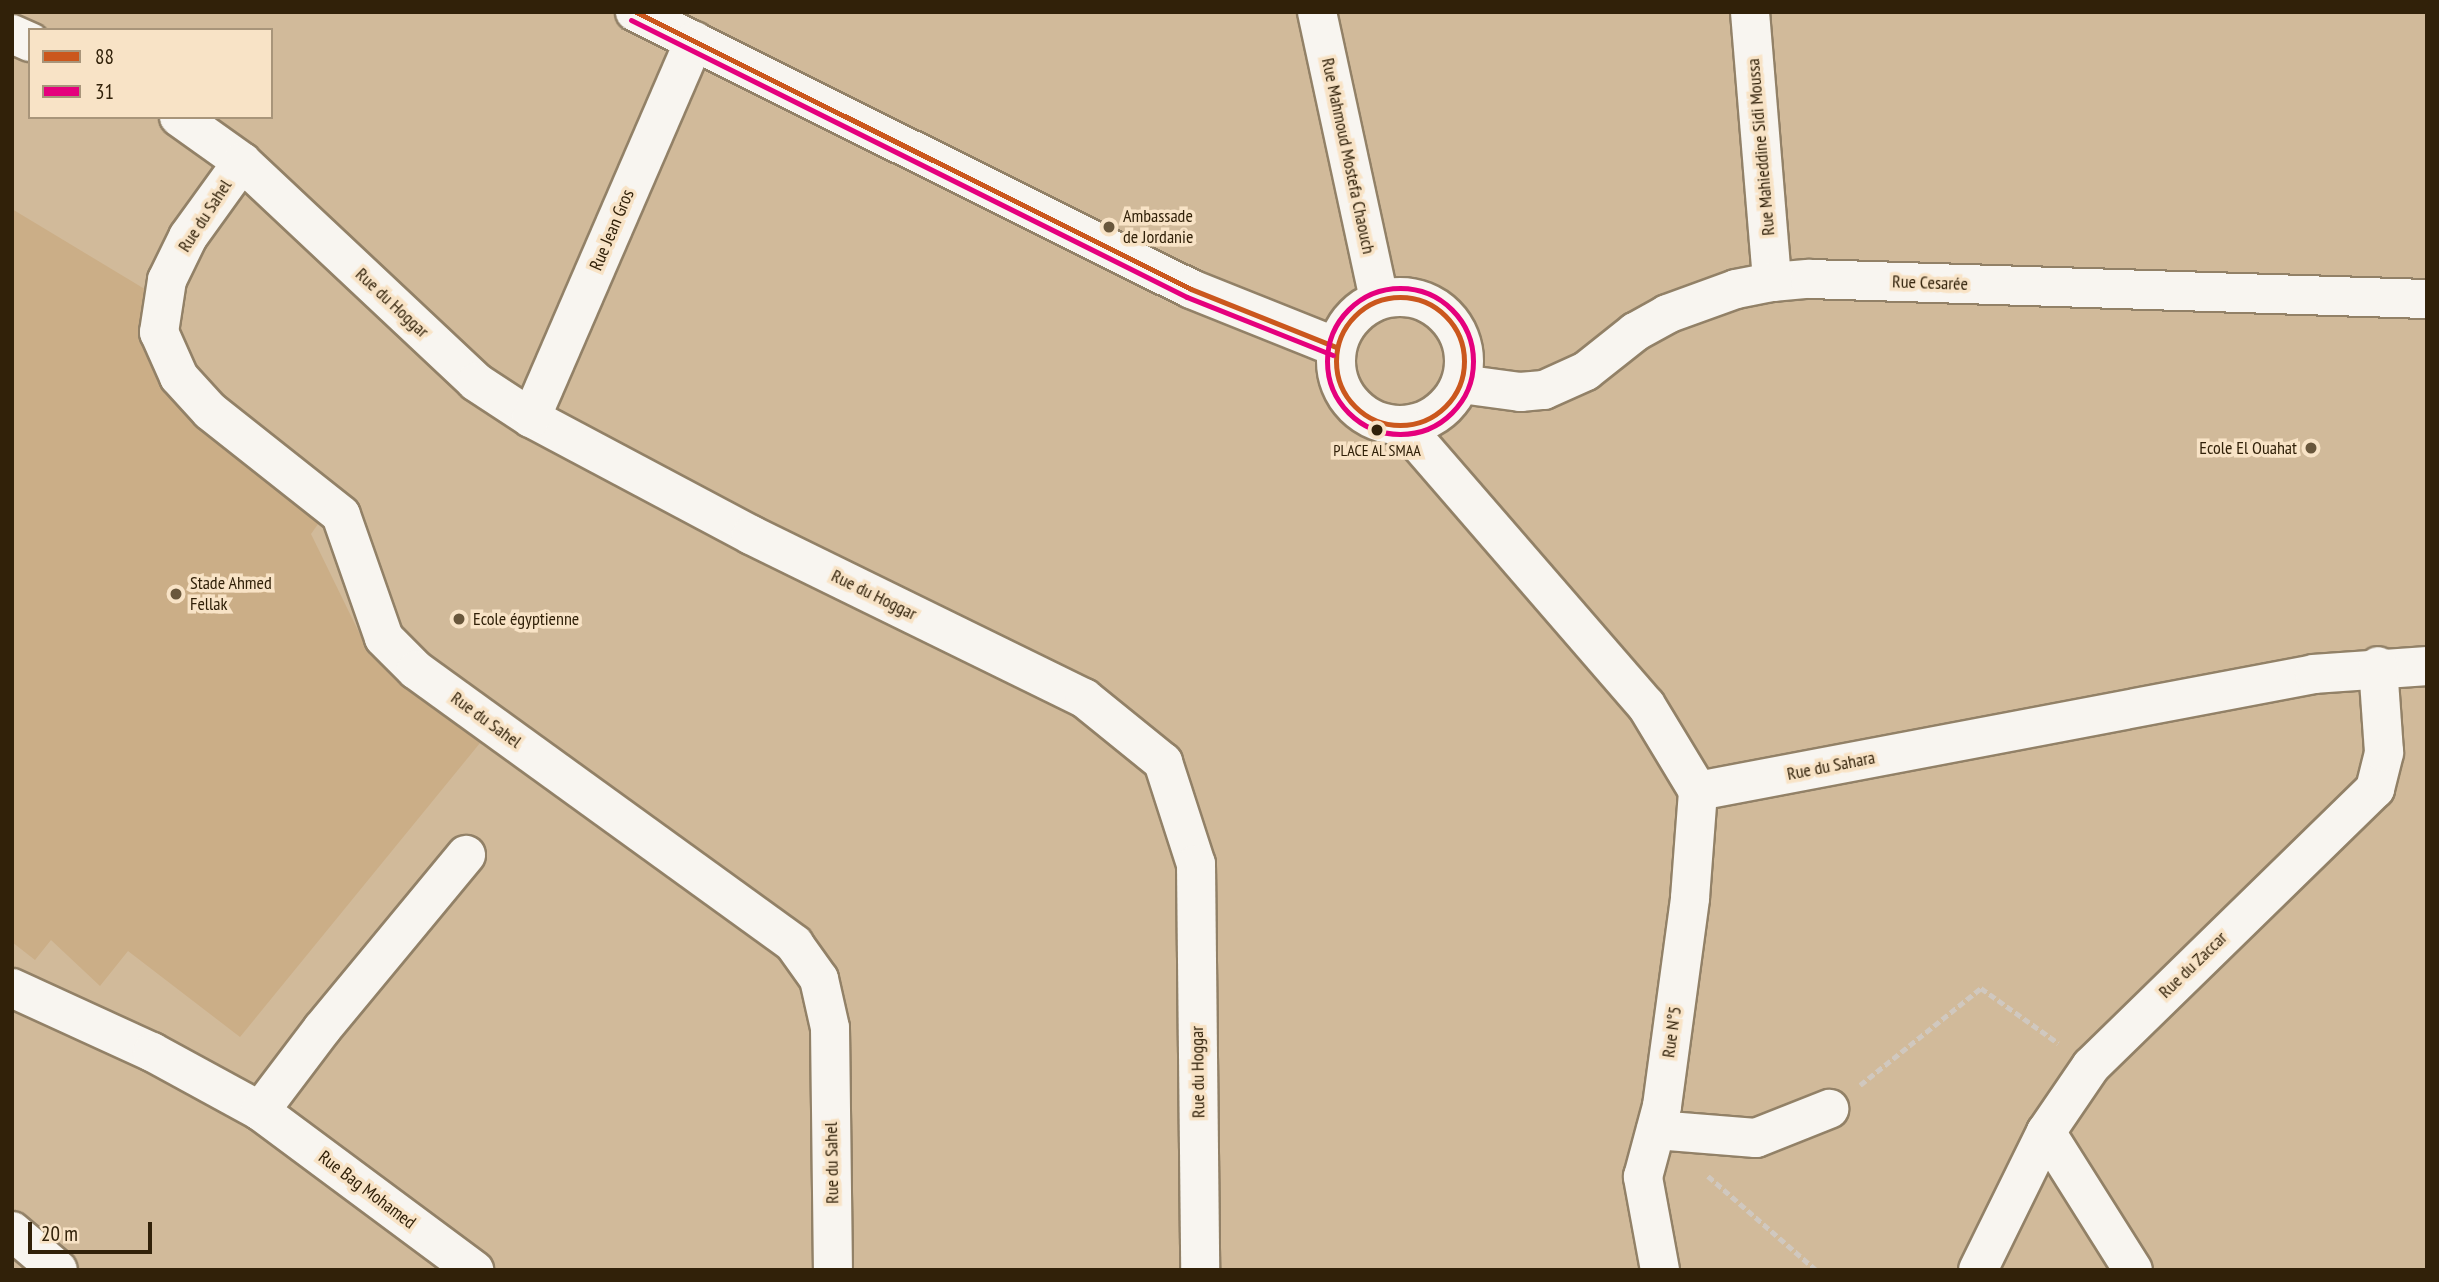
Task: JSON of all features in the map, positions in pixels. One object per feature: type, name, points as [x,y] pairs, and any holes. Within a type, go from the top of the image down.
[{"type":"street","points":[[635,12],[1191,289],[1336,347]]},
{"type":"street","name":"Rue Mahmoud Mostefa Chaouch","points":[[1317,12],[1379,299]]},
{"type":"street","name":"Rue Mahieddine Sidi Moussa","points":[[1750,12],[1772,282]]},
{"type":"street","name":"Rue Jean Gros","points":[[531,418],[694,41]]},
{"type":"street","name":"Rue du Hoggar","points":[[182,119],[242,162],[476,382],[531,418],[751,535],[1084,698],[1163,762],[1196,864],[1200,1270]]},
{"type":"street","name":"Rue du Sahel","points":[[242,162],[188,237],[167,280],[159,332],[179,377],[210,411],[341,515],[384,638],[416,670],[794,944],[819,979],[830,1028],[833,1270]]},
{"type":"street","name":"Rue Cesarée","points":[[1461,384],[1521,392],[1544,390],[1586,371],[1635,331],[1667,314],[1772,282],[1824,279],[2427,299]]},
{"type":"street","points":[[1400,296],[1439,309],[1462,343],[1461,384],[1448,404],[1428,419],[1405,426],[1371,419],[1353,407],[1335,369],[1336,347],[1345,327],[1360,310],[1379,299],[1400,296]]},
{"type":"street","points":[[1405,426],[1646,705],[1698,791]]},
{"type":"street","name":"Rue du Sahara","points":[[1698,791],[2314,674],[2378,666],[2427,666]]},
{"type":"street","name":"Rue du Zaccar","points":[[1978,1270],[2046,1132],[2091,1066],[2375,789],[2384,752],[2378,666]]},
{"type":"street","name":"Rue N°5","points":[[1660,1270],[1643,1177],[1656,1130],[1690,898],[1698,791]]},
{"type":"street","points":[[260,1111],[321,1029],[466,855]]},
{"type":"street","name":"Rue Bag Mohamed","points":[[12,988],[152,1052],[260,1111],[474,1270]]},
{"type":"street","points":[[1656,1130],[1756,1138],[1829,1109]]},
{"type":"street","points":[[2046,1132],[2133,1270]]},
{"type":"street","points":[[12,1231],[58,1270]]},
{"type":"path","points":[[1829,1109],[1981,988],[2091,1066]]},
{"type":"path","points":[[1706,1174],[1816,1270]]},
{"type":"shaded area","name":"Stade Ahmed Fellak","points":[[12,209],[148,291],[150,333],[323,517],[311,534],[370,655],[480,743],[240,1037],[128,951],[100,986],[51,940],[35,960],[12,942]]},
{"type":"transit line","name":"88","points":[[636,12],[1191,289],[1336,347]]},
{"type":"transit line","name":"31","points":[[631,20],[1187,297],[1333,355]]},
{"type":"transit line","name":"31","points":[[1400,288],[1428,293],[1452,309],[1468,333],[1473,361],[1468,389],[1452,413],[1428,429],[1400,434],[1372,429],[1348,413],[1332,389],[1327,361],[1332,333],[1348,309],[1372,293],[1400,288]]},
{"type":"transit line","name":"88","points":[[1400,297],[1425,301],[1446,315],[1460,336],[1464,361],[1460,386],[1446,407],[1425,421],[1400,425],[1375,421],[1354,407],[1340,386],[1336,361],[1340,336],[1354,315],[1375,301],[1400,297]]},
{"type":"place","name":"Ambassade de Jordanie","points":[[1109,227]]},
{"type":"place","name":"PLACE AL SMAA","points":[[1377,430]]},
{"type":"place","name":"Ecole El Ouahat","points":[[2311,448]]},
{"type":"place","name":"Stade Ahmed Fellak","points":[[176,594]]},
{"type":"place","name":"Ecole égyptienne","points":[[459,619]]}]
